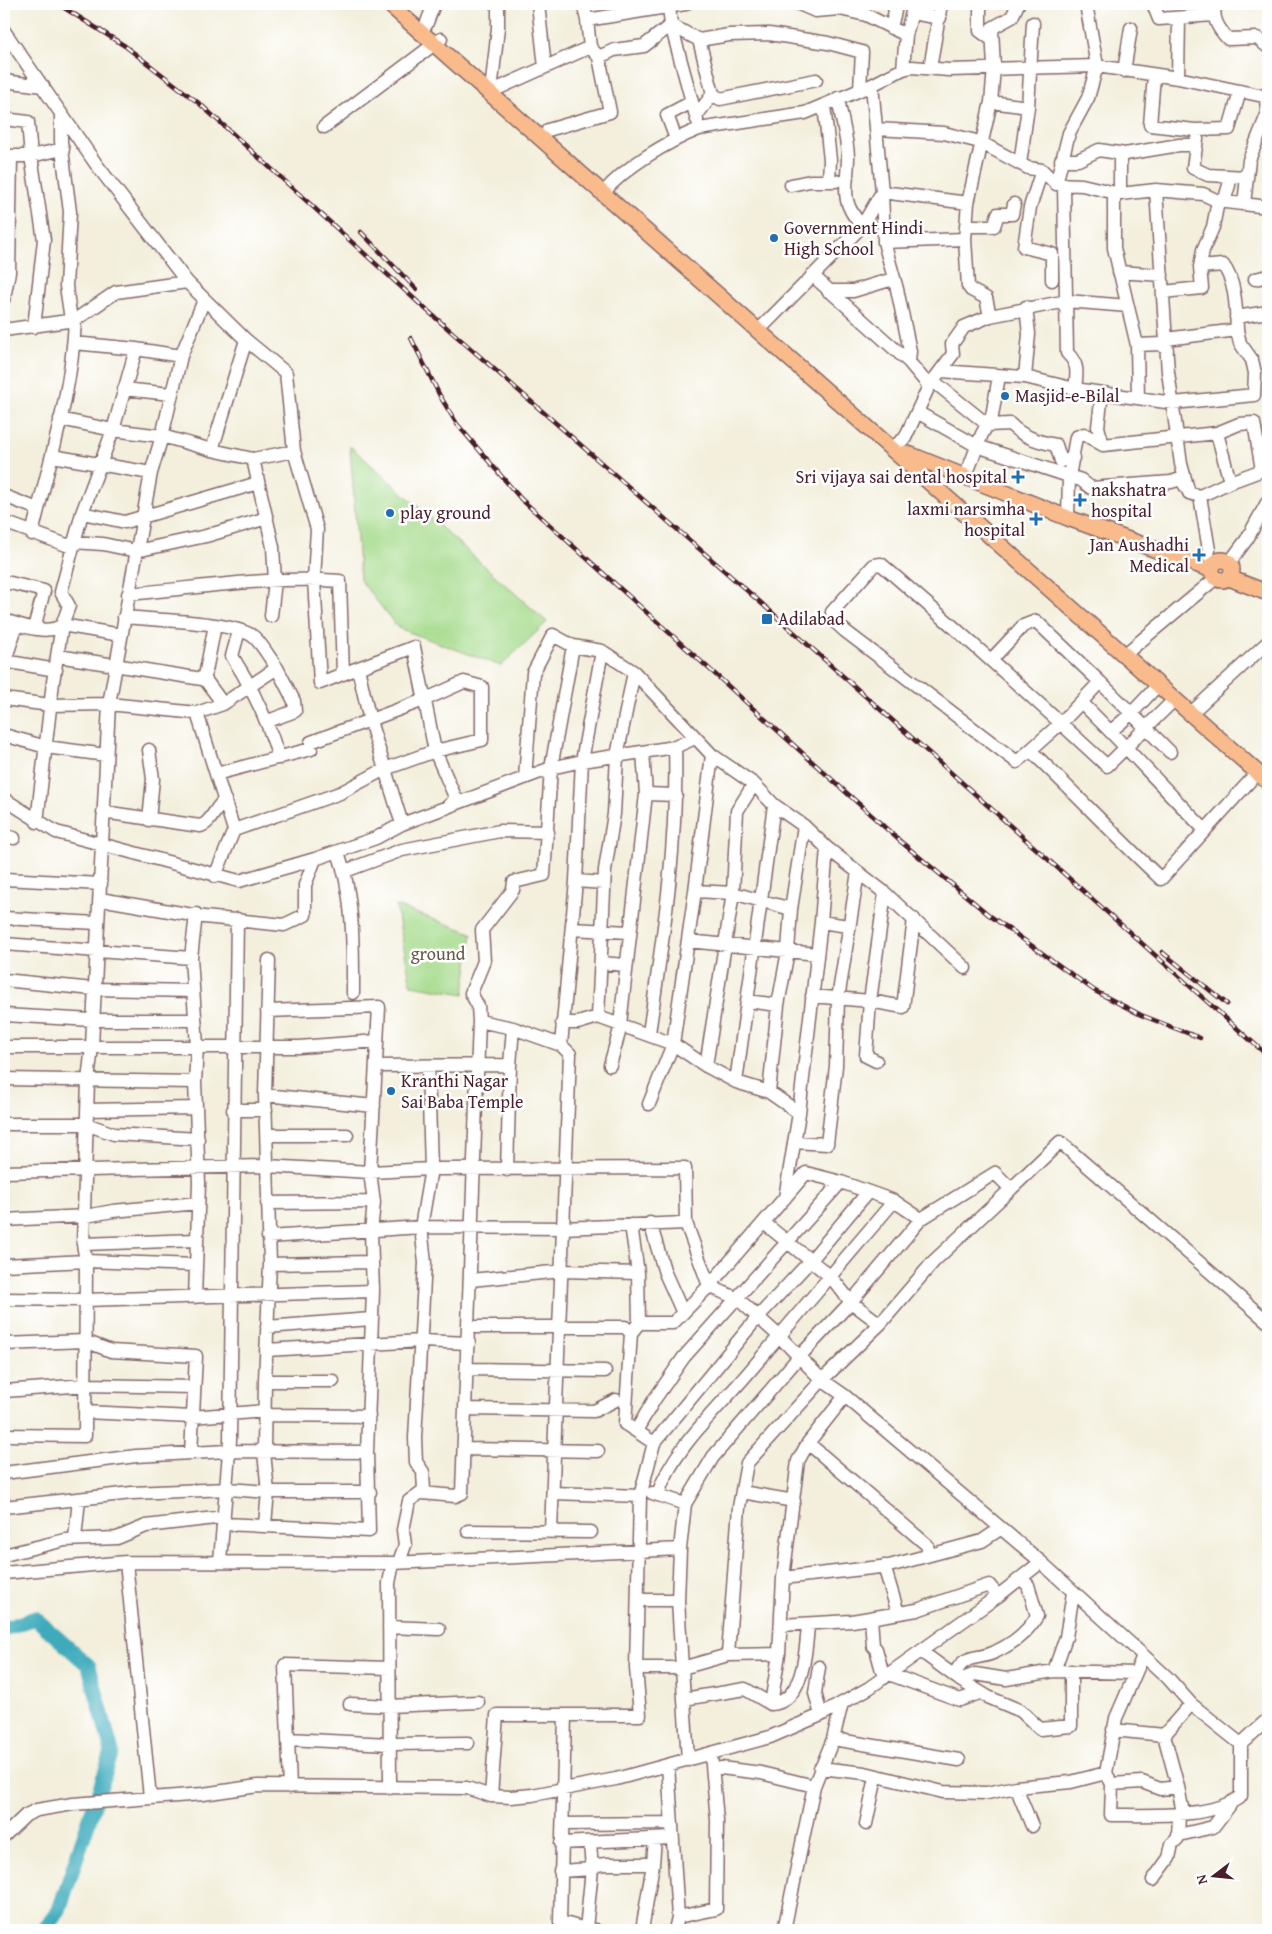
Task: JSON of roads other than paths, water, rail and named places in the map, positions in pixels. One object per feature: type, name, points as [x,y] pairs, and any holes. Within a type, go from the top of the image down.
[{"type":"main road","points":[[389,4],[495,85],[548,130],[607,189]]},
{"type":"main road","points":[[401,4],[426,25],[438,43],[607,189],[1265,776]]},
{"type":"main road","points":[[898,449],[1068,518],[1268,593]]},
{"type":"main road","points":[[1218,573],[1232,572],[1229,563]]},
{"type":"main road","points":[[1127,652],[1158,685],[1193,711]]},
{"type":"street","points":[[426,25],[434,4]]},
{"type":"street","points":[[498,4],[495,85],[545,68],[590,47]]},
{"type":"street","points":[[538,4],[545,68]]},
{"type":"street","points":[[548,130],[610,112],[599,56],[590,47],[583,4]]},
{"type":"street","points":[[587,20],[629,9],[685,4]]},
{"type":"street","points":[[799,4],[815,11],[840,6],[906,35]]},
{"type":"street","points":[[891,28],[895,11],[893,4]]},
{"type":"street","points":[[930,68],[941,4]]},
{"type":"street","points":[[980,4],[980,31],[991,39]]},
{"type":"street","points":[[990,316],[986,298],[969,289],[965,240],[968,203],[980,142],[991,102],[994,68],[991,39],[992,28],[1012,17],[1018,4]]},
{"type":"street","points":[[1075,389],[1077,370],[1075,360],[1066,353],[1068,301],[1060,185],[1061,160],[1069,133],[1088,98],[1096,66],[1086,4]]},
{"type":"street","points":[[1153,4],[1159,19],[1179,18],[1214,9],[1220,30],[1228,39],[1257,38],[1268,47]]},
{"type":"street","points":[[661,6],[671,25],[699,130]]},
{"type":"street","points":[[903,69],[906,35],[913,8],[940,18]]},
{"type":"street","points":[[1178,78],[1179,18]]},
{"type":"street","points":[[1020,164],[1028,108],[1033,23]]},
{"type":"street","points":[[671,25],[699,40],[729,35],[769,34],[862,52],[866,87],[877,129],[884,242],[910,351],[909,362]]},
{"type":"street","points":[[599,56],[614,50],[644,46],[671,25]]},
{"type":"street","points":[[1124,71],[1130,28]]},
{"type":"street","points":[[4,31],[96,164],[187,282],[246,340],[286,373],[294,450],[317,528],[314,579],[320,683],[414,647],[435,751],[456,799],[446,808]]},
{"type":"street","points":[[699,40],[714,94],[720,99],[816,80]]},
{"type":"street","points":[[324,127],[438,43]]},
{"type":"street","points":[[607,189],[652,154],[676,139],[699,130],[804,113],[903,69],[930,68],[949,70],[1096,66],[1178,78],[1267,96],[1267,115],[1249,160],[1244,204]]},
{"type":"street","points":[[1154,76],[1150,125],[1200,130],[1229,129],[1240,92]]},
{"type":"street","points":[[4,81],[43,86]]},
{"type":"street","points":[[696,116],[714,94]]},
{"type":"street","points":[[838,98],[848,155],[845,201],[862,226]]},
{"type":"street","points":[[676,139],[667,115],[692,102]]},
{"type":"street","points":[[991,102],[1028,108]]},
{"type":"street","points":[[824,105],[830,160],[829,181]]},
{"type":"street","points":[[32,534],[72,371],[74,343],[73,320],[66,286],[70,212],[62,149],[61,113]]},
{"type":"street","points":[[4,119],[28,122],[31,156],[44,240],[34,327]]},
{"type":"street","points":[[877,129],[944,133],[980,142],[1020,164],[1042,170],[1060,185],[1082,185],[1117,194],[1156,190],[1203,194],[1221,202],[1268,207]]},
{"type":"street","points":[[1200,130],[1192,166],[1208,175],[1247,177]]},
{"type":"street","points":[[1061,160],[1078,160],[1099,150],[1120,154],[1179,145],[1195,146]]},
{"type":"street","points":[[4,298],[9,272],[7,156],[31,156],[62,149]]},
{"type":"street","points":[[1120,154],[1114,248],[1118,272],[1137,345],[1138,398]]},
{"type":"street","points":[[1042,170],[1030,207],[1024,246],[1052,254],[1052,280]]},
{"type":"street","points":[[1203,194],[1208,175]]},
{"type":"street","points":[[791,185],[810,180],[846,180]]},
{"type":"street","points":[[1163,292],[1202,288],[1200,267],[1203,250],[1229,184]]},
{"type":"street","points":[[1127,652],[1218,573],[1208,554],[1209,550],[1194,495],[1181,464],[1166,345],[1156,190]]},
{"type":"street","points":[[882,192],[968,203]]},
{"type":"street","points":[[762,328],[862,226],[882,192]]},
{"type":"street","points":[[966,226],[994,226],[998,214],[1012,214],[1014,204]]},
{"type":"street","points":[[884,242],[965,240]]},
{"type":"street","points":[[934,380],[968,372],[1025,377],[1075,389],[1174,403],[1254,395],[1255,373],[1252,360],[1245,353],[1237,323],[1228,271],[1223,265],[1200,267]]},
{"type":"street","points":[[1118,272],[1162,275]]},
{"type":"street","points":[[812,275],[909,362],[934,380],[988,425],[1010,424],[1018,432],[1038,442],[1056,445],[1060,461],[1073,458]]},
{"type":"street","points":[[1255,280],[1268,276]]},
{"type":"street","points":[[828,291],[853,291],[894,279]]},
{"type":"street","points":[[4,330],[73,320],[116,292],[187,282]]},
{"type":"street","points":[[4,1435],[85,1436],[86,1261],[84,1244],[86,1216],[84,1172],[101,884],[101,845],[109,704],[141,519],[151,473],[181,356],[204,300]]},
{"type":"street","points":[[898,449],[934,380],[953,354],[952,344],[964,327],[990,316],[1068,301],[1128,306]]},
{"type":"street","points":[[1025,377],[1029,334],[1026,308]]},
{"type":"street","points":[[1137,345],[1166,345],[1268,312]]},
{"type":"street","points":[[212,450],[246,340]]},
{"type":"street","points":[[74,343],[136,349],[181,356]]},
{"type":"street","points":[[37,822],[50,705],[62,625],[69,606],[61,592],[72,545],[98,465],[113,430],[136,349]]},
{"type":"street","points":[[966,478],[982,434],[988,425],[999,376]]},
{"type":"street","points":[[124,389],[171,394]]},
{"type":"street","points":[[1102,393],[1098,427],[1103,444]]},
{"type":"street","points":[[917,412],[978,446],[1081,480],[1091,488],[1171,482],[1181,479],[1194,495]]},
{"type":"street","points":[[60,419],[113,430],[162,436],[253,459],[294,450]]},
{"type":"street","points":[[1068,518],[1069,477],[1076,437],[1084,434],[1103,444],[1217,433],[1239,424],[1254,422],[1265,469],[1194,495]]},
{"type":"street","points":[[1217,433],[1230,482]]},
{"type":"street","points":[[52,456],[151,473]]},
{"type":"street","points":[[253,459],[273,547],[275,581],[271,616]]},
{"type":"street","points":[[82,513],[125,522],[141,519],[258,484]]},
{"type":"street","points":[[4,496],[38,509]]},
{"type":"street","points":[[1229,563],[1247,539],[1268,501]]},
{"type":"street","points":[[4,522],[32,534],[72,545],[104,544],[136,551],[206,536],[267,518]]},
{"type":"street","points":[[1100,682],[1061,723],[1032,751],[1021,760],[1014,761],[845,631],[834,620],[832,612],[874,565],[881,564],[992,659],[1061,723],[1107,766],[1175,699]]},
{"type":"street","points":[[128,594],[275,581],[314,579],[340,581],[343,674]]},
{"type":"street","points":[[4,583],[44,592],[34,628]]},
{"type":"street","points":[[124,617],[214,626],[239,631],[257,640],[277,668],[294,700],[295,711],[268,721]]},
{"type":"street","points":[[4,620],[34,628],[56,630],[62,625],[121,634]]},
{"type":"street","points":[[992,659],[1023,626],[1036,621],[1170,752]]},
{"type":"street","points":[[17,624],[4,662],[56,670]]},
{"type":"street","points":[[214,626],[204,678],[222,704]]},
{"type":"street","points":[[239,631],[232,656],[251,686],[268,721],[279,758]]},
{"type":"street","points":[[525,778],[533,673],[553,635],[573,646],[602,651],[634,672],[712,754],[754,784],[774,805],[804,826],[827,848],[885,893],[965,968]]},
{"type":"street","points":[[1193,711],[1268,642]]},
{"type":"street","points":[[390,1788],[389,1583],[405,1545],[403,1530],[409,1500],[422,1493],[455,1496],[462,1493],[469,1342],[479,1021],[478,1006],[470,993],[484,961],[481,932],[513,890],[514,882],[544,875],[551,768],[573,646]]},
{"type":"street","points":[[561,1045],[576,882],[582,761],[602,651]]},
{"type":"street","points":[[58,656],[200,679],[204,678]]},
{"type":"street","points":[[4,699],[50,705],[109,704],[196,713],[222,704],[277,668]]},
{"type":"street","points":[[358,668],[370,721],[402,824]]},
{"type":"street","points":[[598,1017],[604,883],[614,814],[617,756],[634,672]]},
{"type":"street","points":[[216,774],[311,748],[311,742],[424,700],[464,682],[482,686],[482,740],[435,751],[385,769],[340,793],[234,830]]},
{"type":"street","points":[[1111,732],[1158,685]]},
{"type":"street","points":[[1081,702],[1128,747],[1148,772],[1205,830]]},
{"type":"street","points":[[196,713],[234,830],[215,876]]},
{"type":"street","points":[[4,735],[46,747],[106,755]]},
{"type":"street","points":[[4,799],[37,822],[56,832],[239,881],[338,852],[376,838],[402,824],[551,768],[582,761],[675,747],[695,738]]},
{"type":"street","points":[[649,1033],[665,926],[676,795],[675,747]]},
{"type":"street","points":[[150,750],[153,776],[150,820]]},
{"type":"street","points":[[1032,751],[1084,801],[1118,838],[1161,878],[1205,830],[1265,776]]},
{"type":"street","points":[[610,1065],[620,1025],[646,794],[643,752]]},
{"type":"street","points":[[649,1104],[673,1044],[712,754]]},
{"type":"street","points":[[706,1066],[733,893],[737,811],[754,784]]},
{"type":"street","points":[[646,794],[676,795]]},
{"type":"street","points":[[103,812],[204,826],[217,806],[225,800]]},
{"type":"street","points":[[736,1082],[774,805]]},
{"type":"street","points":[[769,1092],[778,1005],[788,951],[791,909],[804,826]]},
{"type":"street","points":[[345,871],[412,848],[500,831],[548,832]]},
{"type":"street","points":[[785,1198],[799,1113],[821,922],[827,848]]},
{"type":"street","points":[[338,852],[345,871],[353,941],[353,993]]},
{"type":"street","points":[[100,898],[196,914],[284,925],[305,914],[305,885],[315,859]]},
{"type":"street","points":[[794,1142],[827,1144],[836,1066],[838,999],[858,872]]},
{"type":"street","points":[[4,880],[101,884]]},
{"type":"street","points":[[576,882],[604,883]]},
{"type":"street","points":[[695,891],[733,893],[791,909]]},
{"type":"street","points":[[876,1061],[866,1056],[870,1001],[885,893]]},
{"type":"street","points":[[195,1297],[198,1203],[198,1139],[195,1082],[197,1046],[191,958],[196,914]]},
{"type":"street","points":[[4,918],[98,923]]},
{"type":"street","points":[[220,1561],[228,1489],[230,1414],[231,1296],[234,1262],[233,1110],[237,919]]},
{"type":"street","points":[[812,996],[870,1001],[903,1007],[914,919]]},
{"type":"street","points":[[821,922],[848,926]]},
{"type":"street","points":[[572,929],[629,932]]},
{"type":"street","points":[[688,941],[817,954]]},
{"type":"street","points":[[4,944],[191,958]]},
{"type":"street","points":[[265,1524],[268,1492],[264,1452],[265,1381],[270,1293],[265,1095],[269,960]]},
{"type":"street","points":[[600,963],[626,965]]},
{"type":"street","points":[[4,980],[94,989],[192,991]]},
{"type":"street","points":[[747,1000],[778,1005]]},
{"type":"street","points":[[4,1555],[75,1539],[118,1538],[146,1526],[224,1521],[369,1531],[370,1492],[367,1452],[373,1291],[371,1232],[374,1202],[370,1172],[379,1007],[267,1012]]},
{"type":"street","points":[[4,1015],[92,1020],[194,1020]]},
{"type":"street","points":[[562,1023],[578,1023],[598,1017],[649,1033],[673,1044],[706,1066],[736,1082],[769,1092],[799,1113]]},
{"type":"street","points":[[479,1021],[513,1028],[561,1045],[570,1054],[558,1371],[554,1410],[551,1532]]},
{"type":"street","points":[[507,1170],[513,1028]]},
{"type":"street","points":[[4,1047],[298,1047],[377,1041]]},
{"type":"street","points":[[376,1066],[510,1065]]},
{"type":"street","points":[[422,1493],[424,1490],[423,1472],[416,1462],[415,1438],[425,1262],[421,1228],[431,1169],[428,1067]]},
{"type":"street","points":[[4,1079],[195,1082]]},
{"type":"street","points":[[265,1095],[374,1106]]},
{"type":"street","points":[[87,1110],[196,1108]]},
{"type":"street","points":[[233,1110],[266,1110]]},
{"type":"street","points":[[4,1124],[86,1124],[114,1134],[198,1139]]},
{"type":"street","points":[[267,1135],[347,1135]]},
{"type":"street","points":[[728,1655],[742,1492],[747,1463],[822,1380],[880,1324],[934,1261],[1060,1142],[1268,1322]]},
{"type":"street","points":[[4,1172],[84,1172],[267,1166],[370,1172],[431,1169],[473,1171],[566,1168],[685,1168],[686,1223],[709,1286],[738,1299],[779,1336],[798,1358],[822,1380],[845,1396],[1040,1562],[1168,1678],[1191,1704],[1242,1744]]},
{"type":"street","points":[[640,1323],[673,1323],[709,1286],[806,1173],[841,1182],[894,1200],[921,1218]]},
{"type":"street","points":[[688,1760],[678,1600],[680,1550],[685,1504],[713,1456],[798,1358],[850,1302],[921,1218],[995,1173],[1011,1189]]},
{"type":"street","points":[[636,1431],[654,1400],[684,1357],[841,1182]]},
{"type":"street","points":[[491,1796],[497,1715],[640,1715],[636,1668],[641,1494],[654,1443],[758,1317],[811,1260],[868,1192]]},
{"type":"street","points":[[658,1494],[666,1472],[708,1416],[831,1277],[894,1200]]},
{"type":"street","points":[[267,1203],[374,1202]]},
{"type":"street","points":[[4,1220],[86,1216],[113,1211],[198,1203]]},
{"type":"street","points":[[650,1223],[665,1273],[683,1313]]},
{"type":"street","points":[[268,1237],[421,1228],[562,1228],[686,1223]]},
{"type":"street","points":[[764,1223],[788,1240],[831,1277],[850,1302],[880,1324]]},
{"type":"street","points":[[631,1225],[638,1273],[640,1323],[631,1333],[624,1424],[654,1443]]},
{"type":"street","points":[[84,1244],[197,1240]]},
{"type":"street","points":[[4,1265],[86,1261],[196,1265]]},
{"type":"street","points":[[270,1264],[371,1262]]},
{"type":"street","points":[[471,1280],[562,1271],[638,1273]]},
{"type":"street","points":[[4,1299],[85,1300],[373,1291]]},
{"type":"street","points":[[268,1327],[371,1319]]},
{"type":"street","points":[[469,1327],[625,1327],[631,1333]]},
{"type":"street","points":[[4,1344],[85,1341],[110,1351],[196,1356],[191,1454]]},
{"type":"street","points":[[266,1350],[421,1342],[469,1342]]},
{"type":"street","points":[[468,1369],[605,1371]]},
{"type":"street","points":[[265,1381],[333,1381]]},
{"type":"street","points":[[4,1391],[86,1385],[193,1387]]},
{"type":"street","points":[[771,1704],[779,1654],[784,1578],[798,1461],[808,1444],[845,1396]]},
{"type":"street","points":[[466,1409],[597,1410],[616,1400]]},
{"type":"street","points":[[85,1412],[192,1416],[265,1413],[369,1416]]},
{"type":"street","points":[[808,1444],[921,1540],[926,1545],[929,1555]]},
{"type":"street","points":[[464,1448],[598,1451]]},
{"type":"street","points":[[4,1473],[136,1456],[228,1451],[367,1452]]},
{"type":"street","points":[[4,1507],[132,1493],[228,1489],[268,1492],[370,1492]]},
{"type":"street","points":[[742,1492],[794,1501]]},
{"type":"street","points":[[553,1493],[658,1494],[685,1504]]},
{"type":"street","points":[[75,1539],[79,1500]]},
{"type":"street","points":[[784,1578],[884,1566],[982,1541],[1000,1529]]},
{"type":"street","points":[[468,1531],[591,1532]]},
{"type":"street","points":[[4,1573],[126,1562],[396,1563],[680,1550]]},
{"type":"street","points":[[126,1562],[150,1796]]},
{"type":"street","points":[[4,1836],[26,1815],[37,1810],[73,1804],[129,1800],[150,1796],[203,1794],[258,1786],[467,1788],[491,1796],[511,1797],[616,1779],[711,1754],[770,1737],[821,1715],[869,1688],[998,1596],[1040,1562]]},
{"type":"street","points":[[884,1566],[898,1613]]},
{"type":"street","points":[[957,1678],[957,1667],[966,1659],[994,1652],[1030,1629],[1037,1616],[1028,1585],[1021,1579]]},
{"type":"street","points":[[781,1626],[871,1618],[917,1610],[989,1585],[998,1596]]},
{"type":"street","points":[[1054,1671],[1066,1637],[1073,1593]]},
{"type":"street","points":[[638,1600],[678,1600]]},
{"type":"street","points":[[871,1618],[873,1646],[886,1676],[960,1700],[979,1693]]},
{"type":"street","points":[[684,1699],[744,1689],[771,1704],[780,1704],[791,1696],[805,1663],[808,1625]]},
{"type":"street","points":[[389,1627],[439,1629]]},
{"type":"street","points":[[922,1652],[979,1693],[1017,1709],[1040,1729],[1069,1727],[1072,1724],[1071,1671]]},
{"type":"street","points":[[636,1668],[682,1668],[728,1655],[779,1654]]},
{"type":"street","points":[[1143,1656],[1116,1718],[1113,1730],[1109,1779],[1111,1815],[1181,1814],[1230,1805]]},
{"type":"street","points":[[290,1786],[284,1665],[389,1668]]},
{"type":"street","points":[[819,1667],[815,1693],[821,1715]]},
{"type":"street","points":[[957,1678],[975,1674],[1006,1679],[1054,1671],[1135,1673]]},
{"type":"street","points":[[350,1704],[389,1706],[478,1702]]},
{"type":"street","points":[[784,1930],[814,1786],[833,1739],[843,1703]]},
{"type":"street","points":[[1164,1735],[1191,1704]]},
{"type":"street","points":[[565,1715],[560,1922],[590,1930],[592,1868],[590,1843]]},
{"type":"street","points":[[1179,1835],[1213,1827],[1230,1805],[1241,1796],[1242,1744],[1268,1720]]},
{"type":"street","points":[[1113,1730],[1164,1735]]},
{"type":"street","points":[[1153,1880],[1169,1858],[1171,1845],[1179,1835],[1181,1814],[1178,1787],[1164,1735]]},
{"type":"street","points":[[288,1739],[389,1744],[468,1743]]},
{"type":"street","points":[[833,1739],[959,1760]]},
{"type":"street","points":[[678,1917],[716,1909],[717,1820],[711,1754]]},
{"type":"street","points":[[668,1765],[678,1917],[675,1930]]},
{"type":"street","points":[[721,1768],[762,1773],[814,1786]]},
{"type":"street","points":[[820,1768],[876,1777],[943,1792],[987,1793],[1016,1787],[1109,1779],[1142,1782],[1160,1789],[1178,1787]]},
{"type":"street","points":[[866,1824],[876,1777]]},
{"type":"street","points":[[1016,1787],[1032,1826]]},
{"type":"street","points":[[563,1824],[672,1823]]},
{"type":"street","points":[[561,1843],[672,1838]]},
{"type":"street","points":[[642,1930],[653,1864],[655,1839]]},
{"type":"street","points":[[560,1872],[592,1868],[597,1865],[606,1864],[653,1864]]},
{"type":"waterway","points":[[4,1629],[35,1618],[89,1666],[112,1752],[59,1910],[44,1930]]},
{"type":"railway","points":[[58,4],[125,46],[200,104],[421,305],[760,602],[1268,1056]]},
{"type":"railway","points":[[361,232],[416,289]]},
{"type":"railway","points":[[411,338],[440,396],[457,424],[521,499],[900,841],[989,915],[1095,991],[1141,1015],[1200,1038]]},
{"type":"railway","points":[[1162,952],[1227,1004]]},
{"type":"place","name":"Government Hindi High School","points":[[774,238]]},
{"type":"place","name":"Masjid-e-Bilal","points":[[1005,396]]},
{"type":"place","name":"Sri vijaya sai dental hospital","points":[[1018,477]]},
{"type":"place","name":"nakshatra hospital","points":[[1080,500]]},
{"type":"place","name":"play ground","points":[[390,513]]},
{"type":"place","name":"laxmi narsimha hospital","points":[[1036,519]]},
{"type":"place","name":"Jan Aushadhi Medical","points":[[1199,555]]},
{"type":"place","name":"Adilabad","points":[[767,619]]},
{"type":"place","name":"Kranthi Nagar Sai Baba Temple","points":[[391,1091]]},
{"type":"park label","name":"ground","points":[[438,954]]}]
